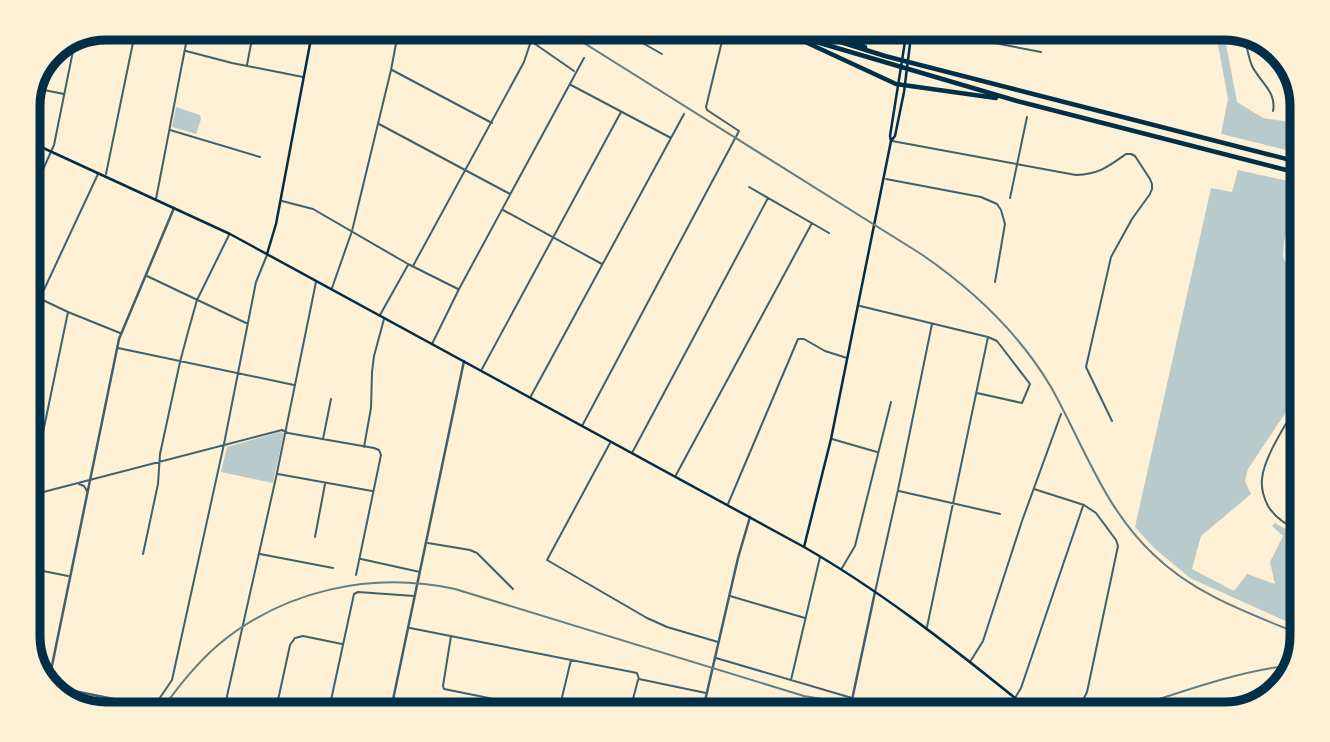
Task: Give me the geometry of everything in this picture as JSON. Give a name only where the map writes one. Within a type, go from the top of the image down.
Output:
[{"type":"highway","points":[[802,40],[902,84],[1017,101]]},
{"type":"highway","points":[[808,40],[1017,101],[1290,171]]},
{"type":"highway","points":[[834,40],[885,56],[1290,160]]},
{"type":"highway","points":[[851,40],[885,56]]},
{"type":"main road","points":[[267,254],[276,224],[311,40]]},
{"type":"main road","points":[[804,547],[831,439],[891,141],[895,136],[906,40]]},
{"type":"main road","points":[[902,84],[909,56],[907,40]]},
{"type":"main road","points":[[40,147],[230,234],[820,556],[875,592],[1024,702]]},
{"type":"main road","points":[[1015,698],[1017,702]]},
{"type":"street","points":[[106,176],[134,40]]},
{"type":"street","points":[[156,199],[186,40]]},
{"type":"street","points":[[246,66],[251,40]]},
{"type":"street","points":[[331,289],[352,232],[397,40]]},
{"type":"street","points":[[582,426],[739,131],[706,107],[722,40]]},
{"type":"street","points":[[978,40],[1041,52]]},
{"type":"street","points":[[413,266],[524,62],[531,41],[576,72]]},
{"type":"street","points":[[638,41],[662,54]]},
{"type":"street","points":[[1246,44],[1254,69],[1273,96],[1273,111]]},
{"type":"street","points":[[40,176],[54,145],[72,50]]},
{"type":"street","points":[[184,51],[303,77]]},
{"type":"street","points":[[432,344],[584,58]]},
{"type":"street","points":[[391,70],[492,123]]},
{"type":"street","points":[[570,84],[671,138]]},
{"type":"street","points":[[43,90],[64,94]]},
{"type":"street","points":[[481,370],[621,112]]},
{"type":"street","points":[[531,397],[684,114]]},
{"type":"street","points":[[1010,198],[1027,117]]},
{"type":"street","points":[[378,123],[510,194]]},
{"type":"street","points":[[169,129],[260,157]]},
{"type":"street","points":[[891,141],[1063,173],[1089,174],[1102,171],[1126,154],[1135,156],[1152,184],[1150,194],[1132,219],[1111,257],[1086,367],[1112,421]]},
{"type":"street","points":[[40,296],[98,173]]},
{"type":"street","points":[[884,178],[981,197],[997,204],[1005,224],[995,282]]},
{"type":"street","points":[[749,187],[830,233]]},
{"type":"street","points":[[632,453],[768,198]]},
{"type":"street","points":[[280,201],[313,209],[408,264],[459,289]]},
{"type":"street","points":[[51,672],[117,348],[174,208]]},
{"type":"street","points":[[502,209],[603,264]]},
{"type":"street","points":[[675,477],[812,223]]},
{"type":"street","points":[[143,554],[180,362],[197,300],[230,234]]},
{"type":"street","points":[[158,702],[173,680],[256,282],[267,254]]},
{"type":"street","points":[[380,315],[408,264]]},
{"type":"street","points":[[146,276],[248,323]]},
{"type":"street","points":[[226,702],[277,473],[316,281]]},
{"type":"street","points":[[40,298],[121,334]]},
{"type":"street","points":[[859,305],[983,335],[997,341],[1030,384],[1022,403],[976,393]]},
{"type":"street","points":[[40,444],[68,312]]},
{"type":"street","points":[[365,447],[372,408],[374,356],[385,318]]},
{"type":"street","points":[[851,702],[932,323]]},
{"type":"street","points":[[926,630],[988,337]]},
{"type":"street","points":[[727,505],[798,339],[848,358]]},
{"type":"street","points":[[117,348],[295,385]]},
{"type":"street","points":[[393,702],[464,361]]},
{"type":"street","points":[[323,439],[331,399]]},
{"type":"street","points":[[841,569],[855,546],[891,402]]},
{"type":"street","points":[[970,662],[983,640],[1061,414]]},
{"type":"street","points":[[1290,418],[1268,458],[1262,488],[1275,516],[1290,526]]},
{"type":"street","points":[[40,493],[282,430],[379,450],[381,452],[374,492],[356,575]]},
{"type":"street","points":[[831,439],[879,452]]},
{"type":"street","points":[[611,441],[547,560],[656,622],[719,642]]},
{"type":"street","points":[[277,473],[374,492]]},
{"type":"street","points":[[78,483],[88,492]]},
{"type":"street","points":[[314,537],[325,484]]},
{"type":"street","points":[[1034,489],[1084,505],[1096,513],[1118,545],[1087,692],[1082,702]]},
{"type":"street","points":[[898,490],[1000,514]]},
{"type":"street","points":[[1015,698],[1021,688],[1084,505]]},
{"type":"street","points":[[705,702],[750,517]]},
{"type":"street","points":[[426,543],[477,553],[513,589]]},
{"type":"street","points":[[259,553],[333,568]]},
{"type":"street","points":[[791,680],[820,556]]},
{"type":"street","points":[[360,559],[420,572]]},
{"type":"street","points":[[40,571],[70,577]]},
{"type":"street","points":[[331,702],[354,594],[358,592],[415,596]]},
{"type":"street","points":[[729,596],[805,618]]},
{"type":"street","points":[[408,628],[636,673],[639,679],[632,702]]},
{"type":"street","points":[[278,702],[290,645],[295,638],[303,636],[343,644]]},
{"type":"street","points":[[452,636],[444,689],[506,702]]},
{"type":"street","points":[[715,658],[852,698]]},
{"type":"street","points":[[561,702],[571,659]]},
{"type":"street","points":[[639,679],[707,693]]},
{"type":"street","points":[[69,690],[129,702]]},
{"type":"shaded area","points":[[1217,40],[1225,40],[1237,102],[1263,118],[1290,122],[1290,151],[1221,134],[1228,99]]},
{"type":"shaded area","points":[[176,107],[200,115],[196,134],[172,127]]},
{"type":"shaded area","points":[[1238,170],[1290,181],[1290,224],[1284,241],[1283,257],[1290,272],[1290,406],[1248,469],[1245,481],[1251,494],[1201,536],[1192,569],[1234,591],[1247,574],[1275,584],[1270,562],[1283,536],[1272,526],[1275,523],[1290,531],[1290,623],[1190,578],[1154,548],[1135,527],[1211,188],[1232,192]]},
{"type":"shaded area","points":[[284,433],[273,483],[221,472],[227,447]]},
{"type":"railway","points":[[579,40],[921,254],[958,282],[993,313],[1038,367],[1108,496],[1121,517],[1153,554],[1205,592],[1290,630]]},
{"type":"railway","points":[[167,702],[218,645],[271,611],[300,598],[330,590],[360,584],[392,582],[455,589],[804,696],[839,702]]},
{"type":"railway","points":[[1150,702],[1226,678],[1282,667]]}]
